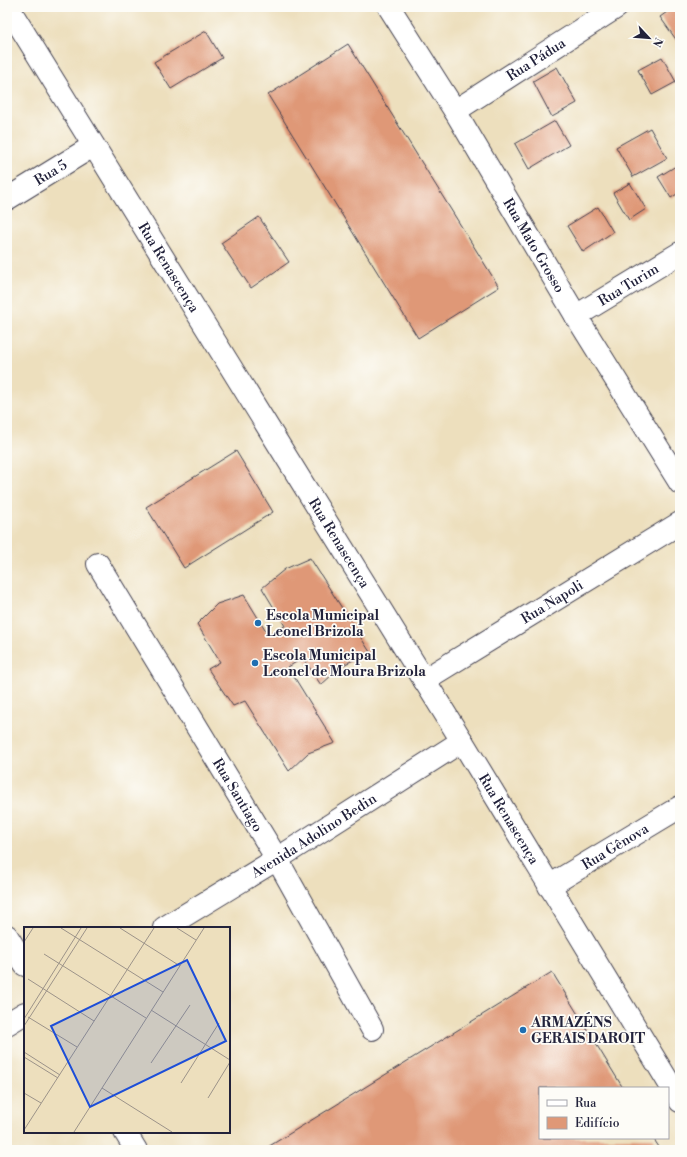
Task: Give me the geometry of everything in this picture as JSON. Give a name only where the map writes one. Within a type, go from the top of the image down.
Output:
[{"type":"street","name":"Rua Renascença","points":[[8,7],[678,1093]]},
{"type":"street","name":"Rua Mato Grosso","points":[[389,7],[455,111],[576,316],[680,483]]},
{"type":"street","name":"Rua Pádua","points":[[455,111],[617,7]]},
{"type":"street","name":"Rua 5","points":[[7,199],[93,146]]},
{"type":"street","name":"Rua Turim","points":[[576,316],[680,253]]},
{"type":"street","name":"Rua Napoli","points":[[424,680],[680,523]]},
{"type":"street","name":"Rua Santiago","points":[[98,564],[277,859],[372,1029]]},
{"type":"street","name":"Avenida Adolino Bedin","points":[[166,927],[277,859],[462,741]]},
{"type":"street","name":"Rua Gênova","points":[[549,886],[680,807]]},
{"type":"street","points":[[7,936],[24,963]]},
{"type":"street","points":[[7,1024],[24,1014]]},
{"type":"street","points":[[126,1133],[136,1150]]},
{"type":"building","points":[[674,7],[680,7],[680,45],[660,17]]},
{"type":"building","points":[[206,31],[222,58],[171,89],[154,62]]},
{"type":"building","points":[[348,44],[499,287],[418,338],[268,95]]},
{"type":"building","points":[[662,57],[676,82],[652,95],[638,70]]},
{"type":"building","points":[[557,67],[577,103],[552,117],[533,81]]},
{"type":"building","points":[[555,121],[569,145],[529,169],[515,144]]},
{"type":"building","points":[[650,128],[667,158],[633,177],[616,147]]},
{"type":"building","points":[[676,166],[680,172],[680,192],[671,198],[658,177]]},
{"type":"building","points":[[630,183],[646,209],[629,220],[613,193]]},
{"type":"building","points":[[598,207],[613,232],[583,252],[567,226]]},
{"type":"building","points":[[259,217],[289,262],[251,288],[221,243]]},
{"type":"building","points":[[236,451],[273,512],[184,568],[146,507]]},
{"type":"building","name":"Escola Municipal Leonel de Moura Brizola","points":[[310,558],[370,652],[343,665],[321,685],[303,658],[288,667],[335,743],[308,753],[289,771],[245,701],[233,706],[208,669],[220,662],[197,624],[217,604],[244,595],[268,634],[285,626],[262,588],[285,569]]},
{"type":"building","name":"ARMAZÉNS GERAIS DAROIT","points":[[552,972],[622,1087],[539,1087],[539,1139],[654,1139],[661,1150],[263,1150]]},
{"type":"place","name":"Escola Municipal Leonel Brizola","points":[[258,623]]},
{"type":"place","name":"Escola Municipal Leonel de Moura Brizola","points":[[255,663]]},
{"type":"place","name":"ARMAZÉNS GERAIS DAROIT","points":[[523,1030]]}]
